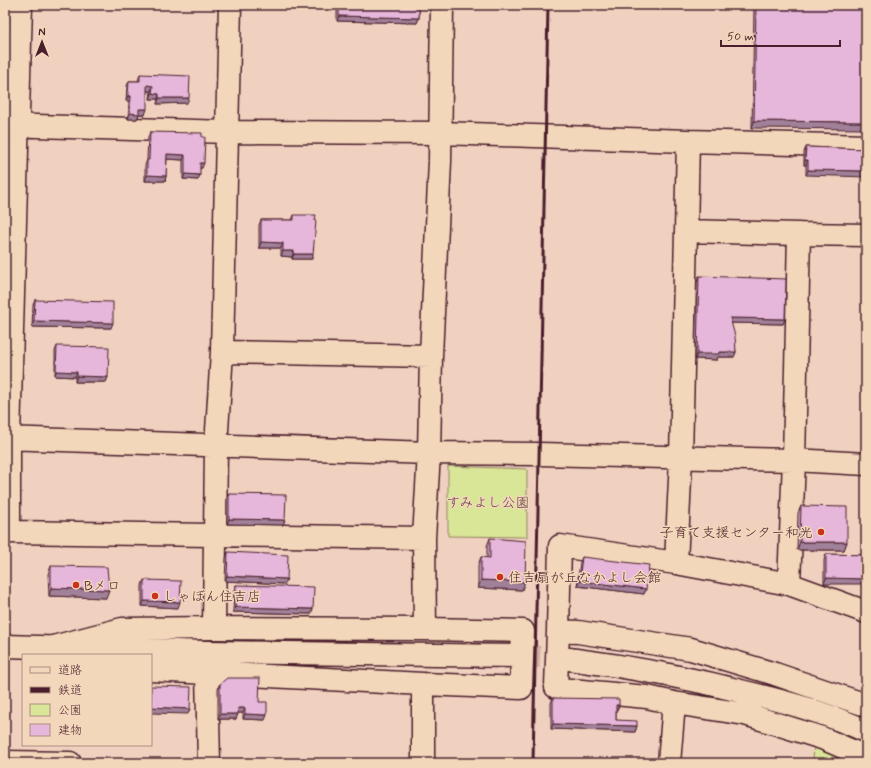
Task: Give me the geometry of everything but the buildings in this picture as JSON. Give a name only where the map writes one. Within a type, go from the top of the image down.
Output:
[{"type":"street","points":[[21,5],[11,125],[7,438],[9,532],[424,538]]},
{"type":"street","points":[[214,628],[216,446],[222,352],[230,5]]},
{"type":"street","points":[[425,629],[424,538],[429,453],[431,356],[440,161],[442,5]]},
{"type":"street","points":[[11,125],[227,132],[440,133],[866,146]]},
{"type":"street","points":[[676,563],[681,458],[688,141]]},
{"type":"street","points":[[686,231],[866,235]]},
{"type":"street","points":[[789,584],[794,460],[799,234]]},
{"type":"street","points":[[222,352],[431,356]]},
{"type":"street","points":[[7,438],[429,453],[794,460],[866,464]]},
{"type":"street","points":[[866,612],[789,584],[676,563],[560,546],[556,687],[560,689],[647,697],[674,703],[745,714],[822,738],[866,757]]},
{"type":"street","points":[[53,647],[122,629],[425,629],[523,631],[521,688],[152,670]]},
{"type":"street","points":[[558,631],[578,632],[691,649],[775,674],[866,705]]},
{"type":"street","points":[[5,646],[206,652],[518,656]]},
{"type":"street","points":[[53,647],[71,654]]},
{"type":"street","points":[[569,659],[627,667],[735,689],[785,702],[848,722],[866,731]]},
{"type":"street","points":[[207,672],[209,763]]},
{"type":"street","points":[[423,763],[424,684]]},
{"type":"street","points":[[669,763],[674,703]]},
{"type":"street","points":[[5,762],[70,763]]},
{"type":"green space","name":"すみよし公園","points":[[448,466],[527,469],[527,537],[448,536]]},
{"type":"green space","points":[[814,742],[865,763],[813,763]]},
{"type":"tunnel","points":[[518,656],[569,659]]},
{"type":"railway","points":[[533,763],[548,5]]},
{"type":"place","name":"子育て支援センター和光","points":[[821,532]]},
{"type":"place","name":"住吉扇が丘なかよし会館","points":[[500,577]]},
{"type":"place","name":"Bメロ","points":[[76,585]]},
{"type":"place","name":"しゃぼん住吉店","points":[[155,596]]}]
